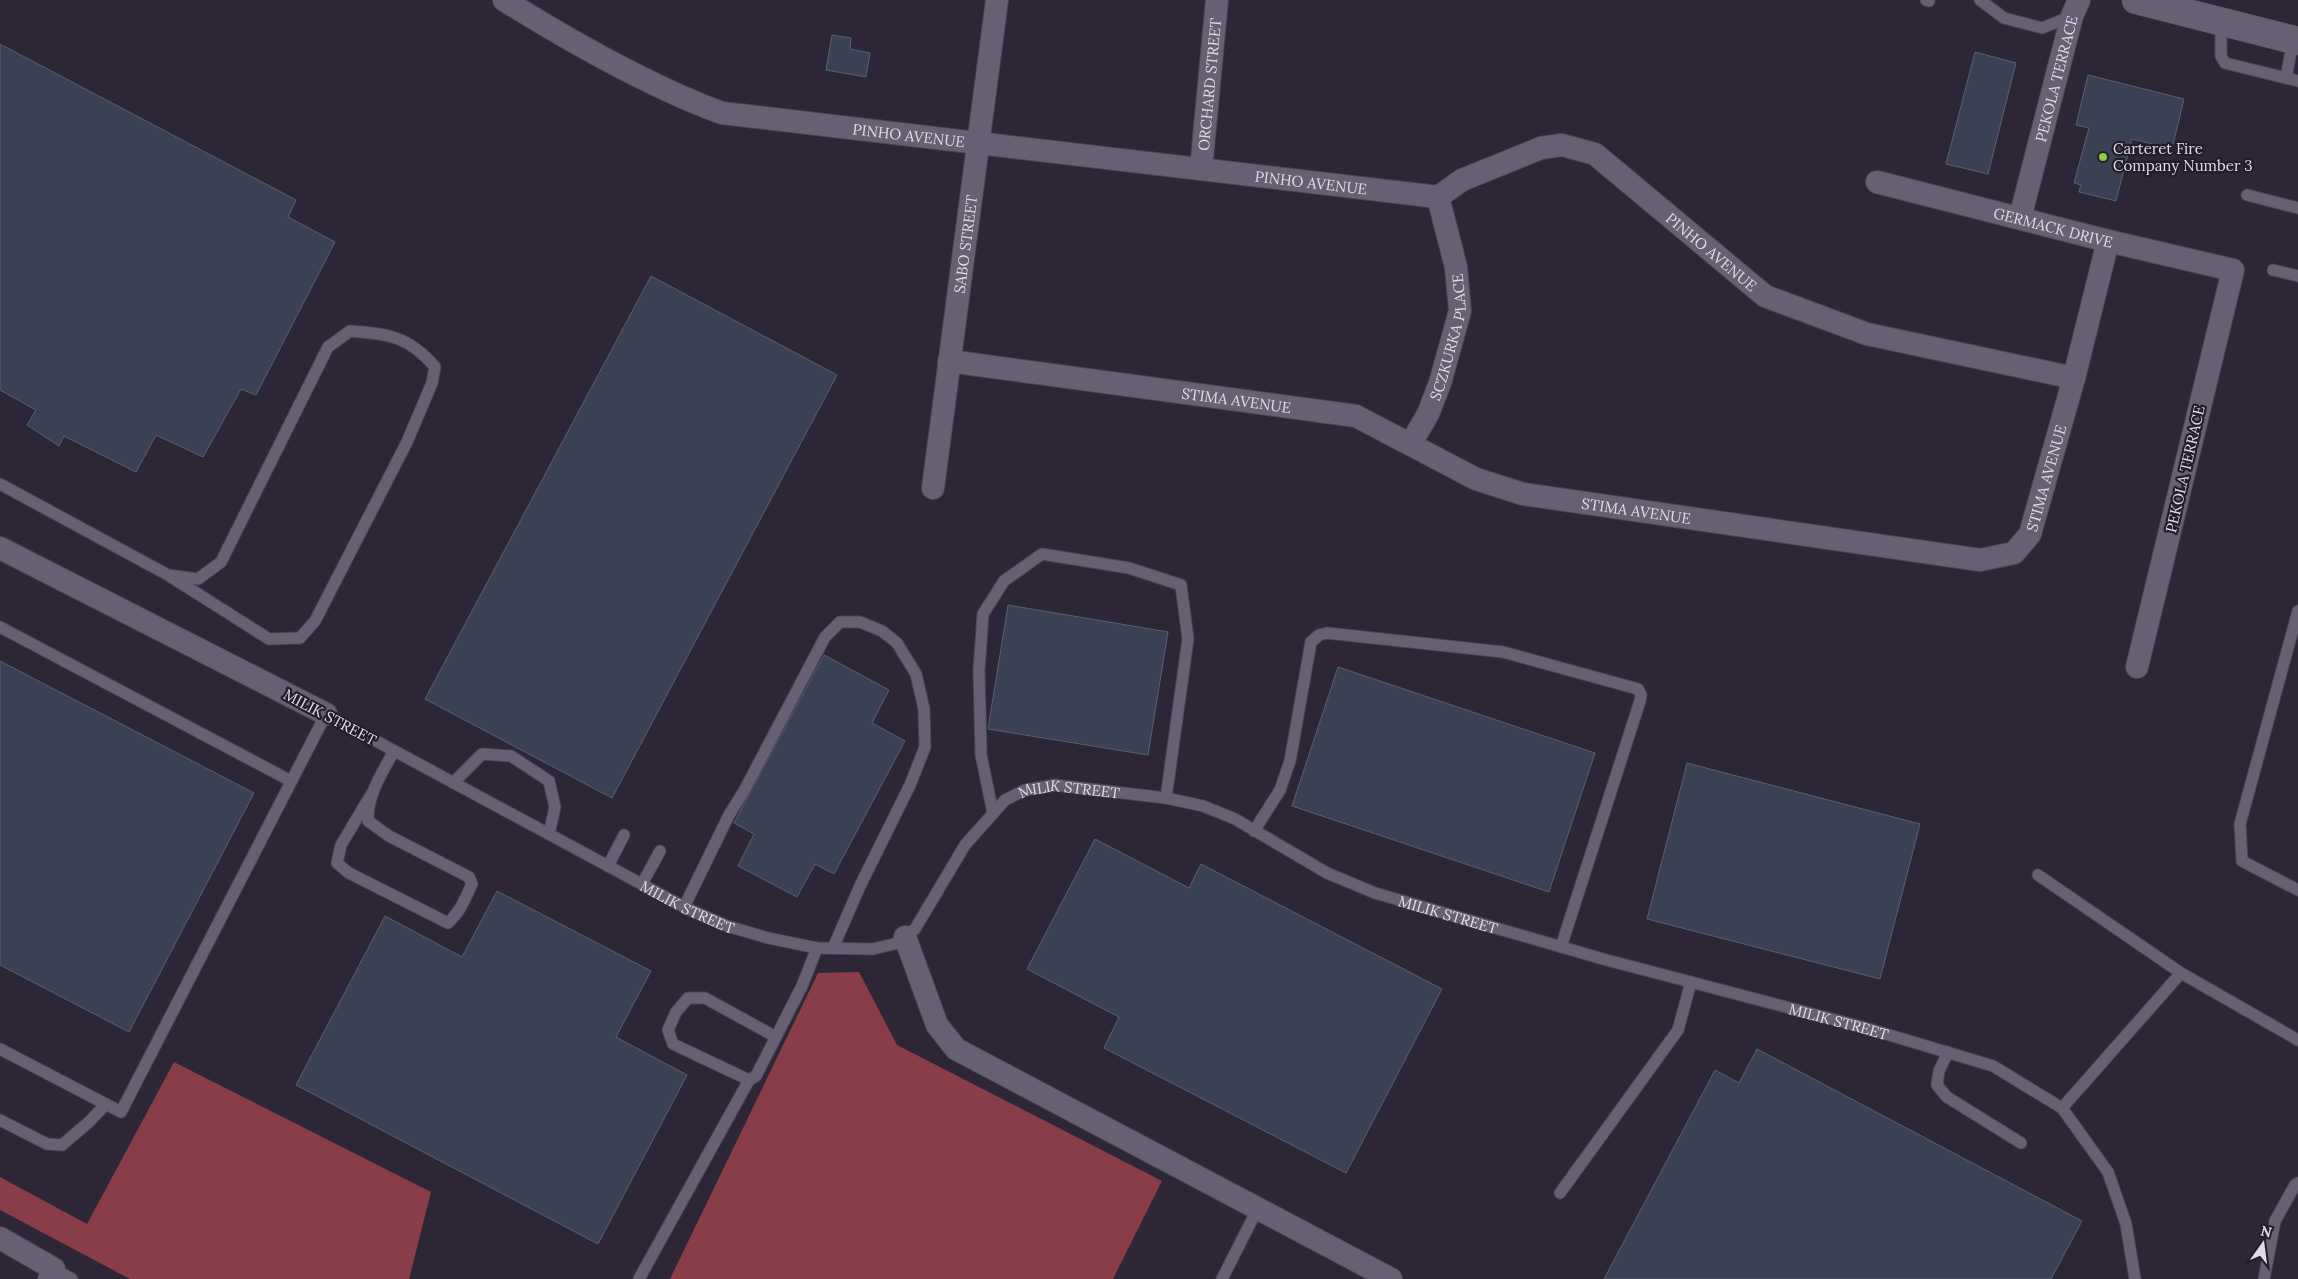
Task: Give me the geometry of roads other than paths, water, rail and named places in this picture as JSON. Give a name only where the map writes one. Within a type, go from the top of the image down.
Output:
[{"type":"main road","points":[[2136,0],[2296,41]]},
{"type":"street","name":"PINHO AVENUE","points":[[504,0],[546,26],[683,99],[722,113],[1438,197],[1462,180],[1541,148],[1562,145],[1595,154],[1765,296],[1867,334],[2074,378]]},
{"type":"street","name":"SABO STREET","points":[[933,488],[997,0]]},
{"type":"street","name":"ORCHARD STREET","points":[[1200,169],[1218,0]]},
{"type":"street","name":"PEKOLA TERRACE","points":[[2020,218],[2076,8]]},
{"type":"street","name":"GERMACK DRIVE","points":[[1876,182],[2108,241],[2232,270]]},
{"type":"street","name":"SCZKURKA PLACE","points":[[1411,443],[1428,414],[1440,383],[1460,311],[1456,267],[1438,197]]},
{"type":"street","name":"STIMA AVENUE","points":[[949,361],[1356,416],[1411,443],[1476,479],[1523,494],[1980,560],[2014,553],[2030,534],[2074,378],[2108,241]]},
{"type":"street","name":"PEKOLA TERRACE","points":[[2137,667],[2232,270]]},
{"type":"street","name":"MILIK STREET","points":[[0,548],[326,714]]},
{"type":"street","points":[[906,936],[937,1025],[956,1049],[1391,1279]]},
{"type":"street","points":[[0,1238],[58,1276]]},
{"type":"lane","points":[[1980,0],[2004,18],[2042,28],[2076,8]]},
{"type":"lane","points":[[2221,21],[2221,56],[2225,63],[2298,81]]},
{"type":"lane","points":[[2286,78],[2296,41]]},
{"type":"lane","points":[[2247,195],[2298,208]]},
{"type":"lane","points":[[2273,270],[2298,276]]},
{"type":"lane","points":[[0,484],[168,575],[269,639],[300,638],[315,621],[408,442],[432,384],[435,367],[421,350],[388,334],[350,331],[328,347],[221,562],[198,579],[168,575]]},
{"type":"lane","points":[[993,812],[981,755],[979,670],[983,614],[1004,581],[1042,554],[1129,568],[1181,585],[1188,639],[1166,798]]},
{"type":"lane","points":[[2298,611],[2240,824],[2242,861],[2298,890]]},
{"type":"lane","points":[[684,907],[729,815],[744,791],[825,637],[840,622],[860,622],[882,631],[897,643],[916,674],[924,709],[925,747],[910,785],[860,886],[833,948]]},
{"type":"lane","points":[[0,627],[292,781]]},
{"type":"lane","points":[[1254,831],[1280,790],[1290,761],[1311,642],[1319,635],[1327,633],[1503,652],[1638,689],[1641,695],[1640,701],[1561,947]]},
{"type":"lane","points":[[0,1049],[121,1112],[326,714]]},
{"type":"lane","name":"MILIK STREET","points":[[326,714],[684,907],[727,926],[768,938],[817,948],[873,949],[898,943],[915,929],[965,845],[1005,800],[1025,790],[1055,785],[1166,798],[1203,806],[1235,819],[1327,873],[1375,893],[1561,947],[1948,1052],[1993,1066],[2062,1108],[2108,1172],[2126,1224],[2135,1279]]},
{"type":"lane","points":[[372,793],[368,809],[368,821],[389,836],[469,877],[472,884],[464,902],[457,915],[448,923],[349,873],[337,863],[342,845],[394,751]]},
{"type":"lane","points":[[454,783],[482,754],[511,756],[550,781],[555,807],[548,834]]},
{"type":"lane","points":[[608,866],[624,835]]},
{"type":"lane","points":[[642,884],[660,851]]},
{"type":"lane","points":[[2038,875],[2181,973],[2298,1040]]},
{"type":"lane","points":[[639,1279],[749,1080],[756,1076],[802,986],[817,948]]},
{"type":"lane","points":[[2062,1108],[2181,973]]},
{"type":"lane","points":[[1560,1194],[1678,1030],[1691,982]]},
{"type":"lane","points":[[749,1080],[673,1044],[668,1030],[676,1012],[688,998],[705,998],[776,1037]]},
{"type":"lane","points":[[1948,1052],[1939,1071],[1937,1085],[1947,1097],[2021,1143]]},
{"type":"lane","points":[[0,1120],[46,1144],[62,1145],[90,1122],[106,1104]]},
{"type":"lane","points":[[2264,1279],[2275,1221],[2295,1184],[2298,1183]]},
{"type":"lane","points":[[1222,1279],[1258,1208]]},
{"type":"place","name":"Carteret Fire Company Number 3","points":[[2103,157]]}]
